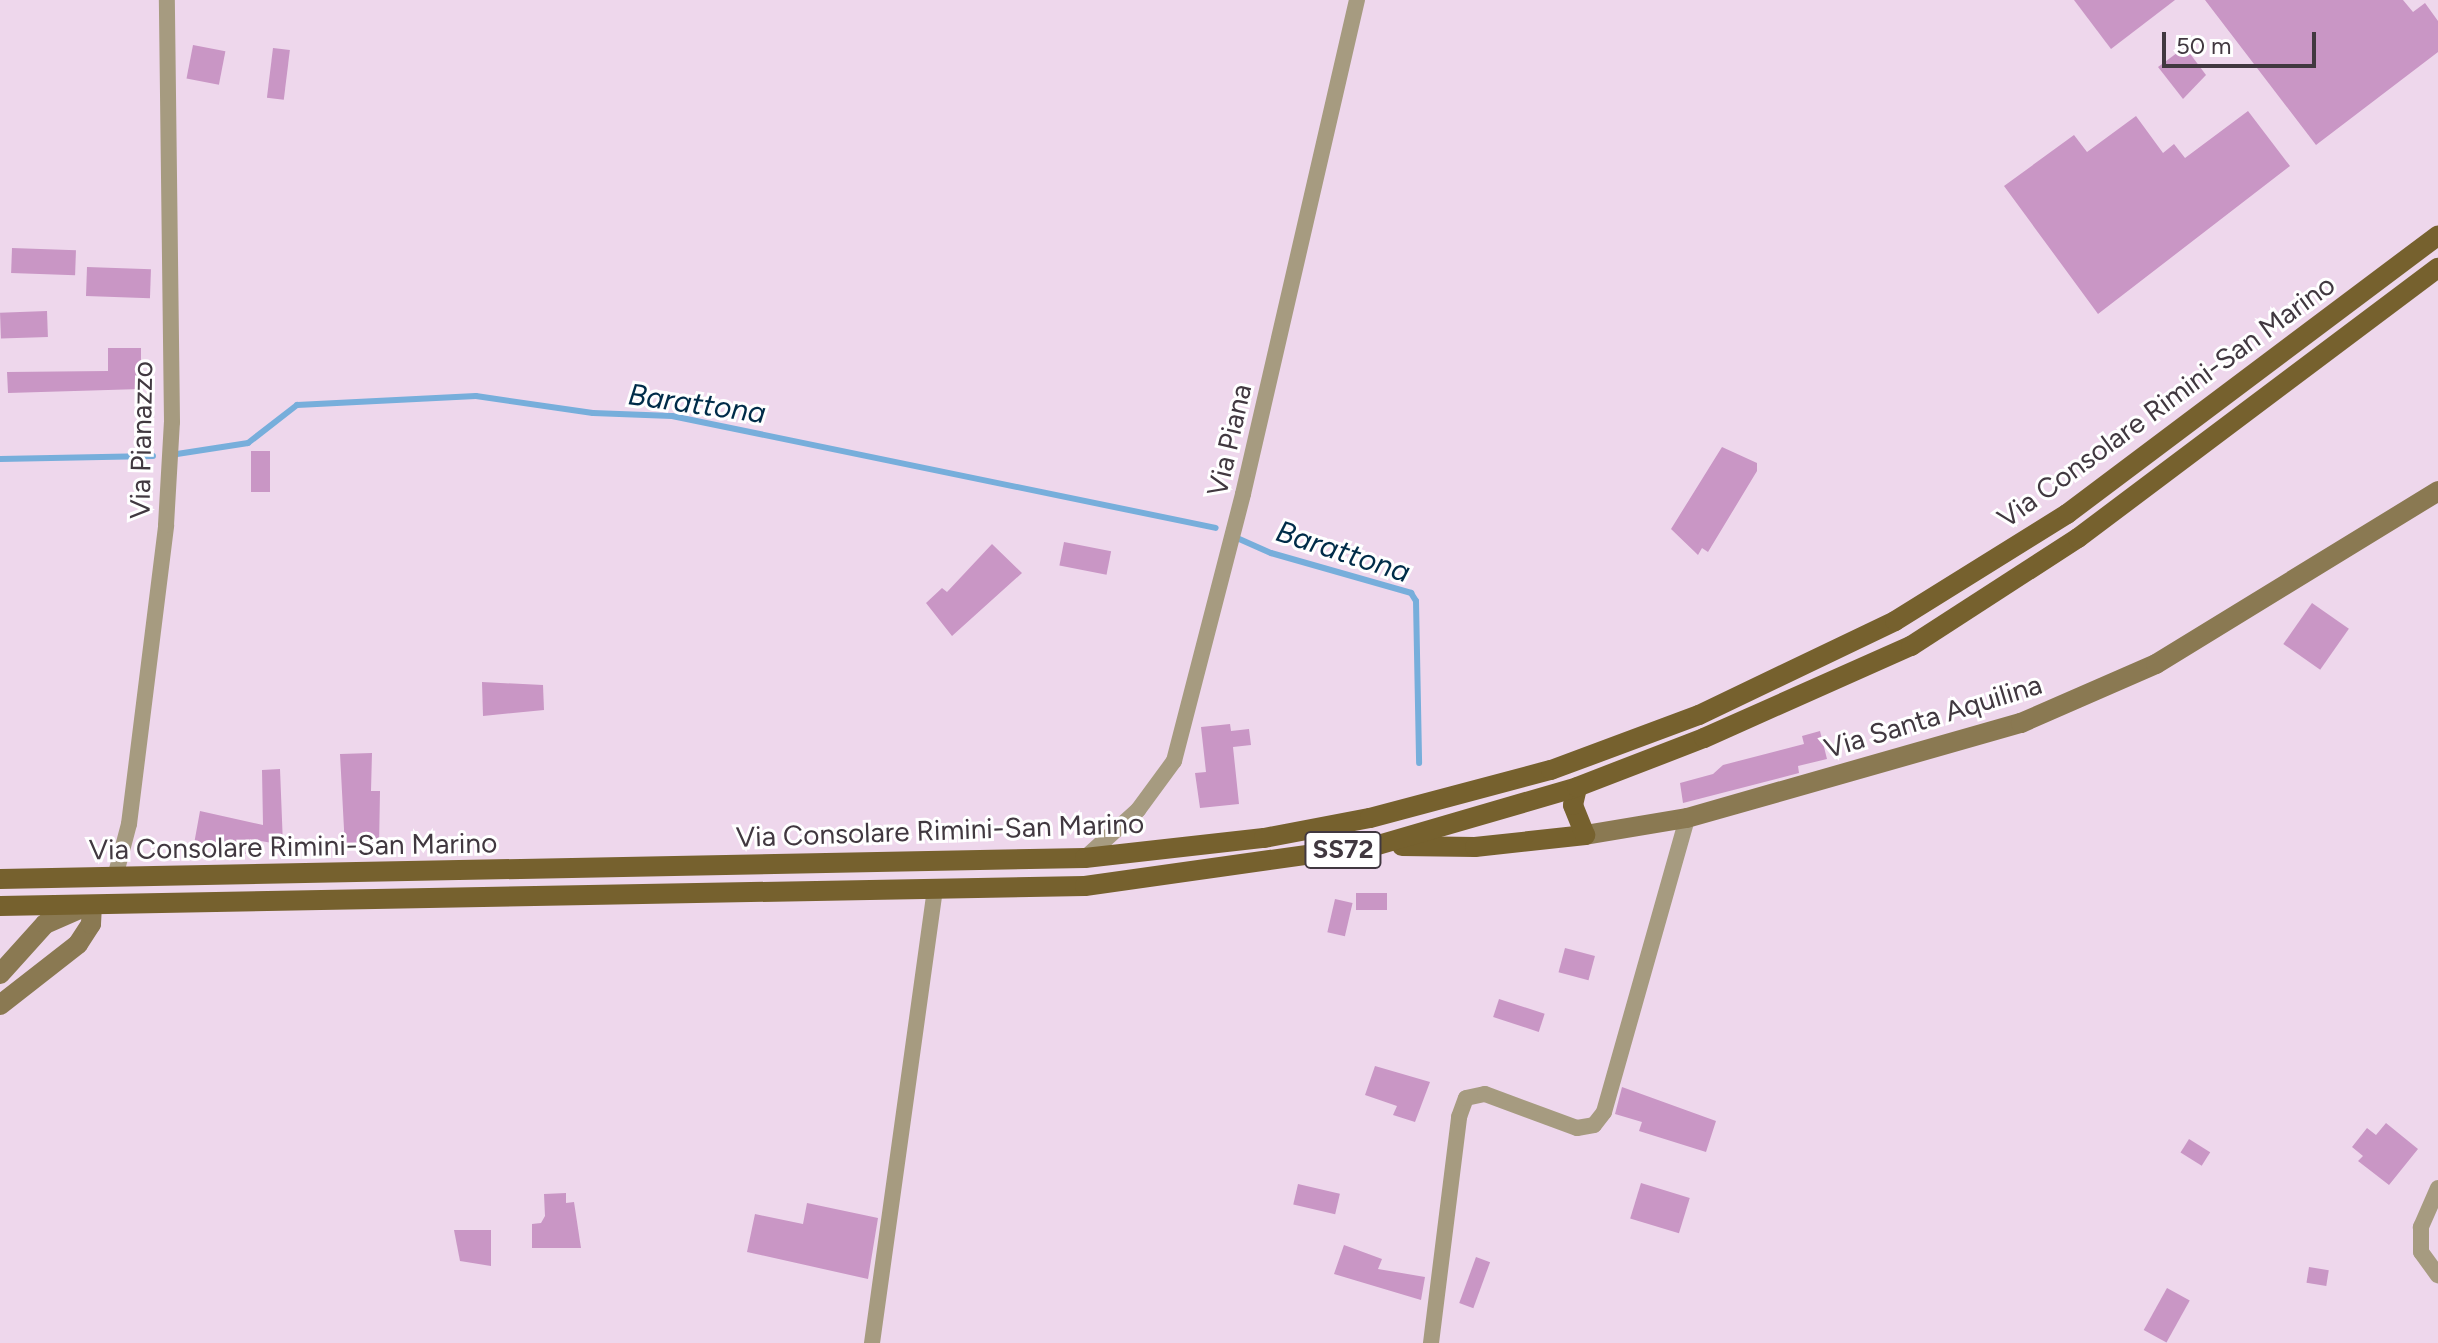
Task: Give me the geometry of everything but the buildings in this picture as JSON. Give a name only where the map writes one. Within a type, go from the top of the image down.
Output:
[{"type":"main road","name":"Via Consolare Rimini-San Marino","points":[[0,879],[1085,858],[1264,838],[1370,818],[1551,770],[1699,715],[1895,621],[2067,514],[2438,235]]},
{"type":"main road","name":"Via Consolare Rimini-San Marino","points":[[0,906],[1085,886],[1378,845],[1577,787],[1911,646],[2078,538],[2438,268]]},
{"type":"main road","points":[[1378,845],[1475,847],[1585,835],[1575,814],[1577,787]]},
{"type":"street","name":"Via Pianazzo","points":[[115,877],[129,824],[166,525],[172,422],[167,0]]},
{"type":"street","name":"Via Piana","points":[[1085,858],[1138,810],[1174,761],[1243,494],[1357,0]]},
{"type":"street","name":"Via Santa Aquilina","points":[[1585,835],[1687,818],[2021,723],[2143,670],[2438,491]]},
{"type":"street","points":[[1431,1343],[1462,1106],[1474,1093],[1485,1094],[1577,1128],[1594,1125],[1604,1112],[1687,818]]},
{"type":"street","points":[[0,974],[45,924],[92,905],[115,877]]},
{"type":"street","points":[[872,1343],[935,891]]},
{"type":"street","points":[[0,1005],[78,944],[91,924],[92,905]]},
{"type":"street","points":[[2438,1188],[2421,1227],[2421,1252],[2438,1275]]},
{"type":"waterway","name":"Barattona","points":[[177,454],[248,443],[297,405],[476,396],[593,413],[672,416],[1216,528]]},
{"type":"waterway","name":"Barattona","points":[[0,459],[153,456]]},
{"type":"waterway","name":"Barattona","points":[[1237,538],[1271,553],[1411,593],[1416,601],[1419,763]]}]
